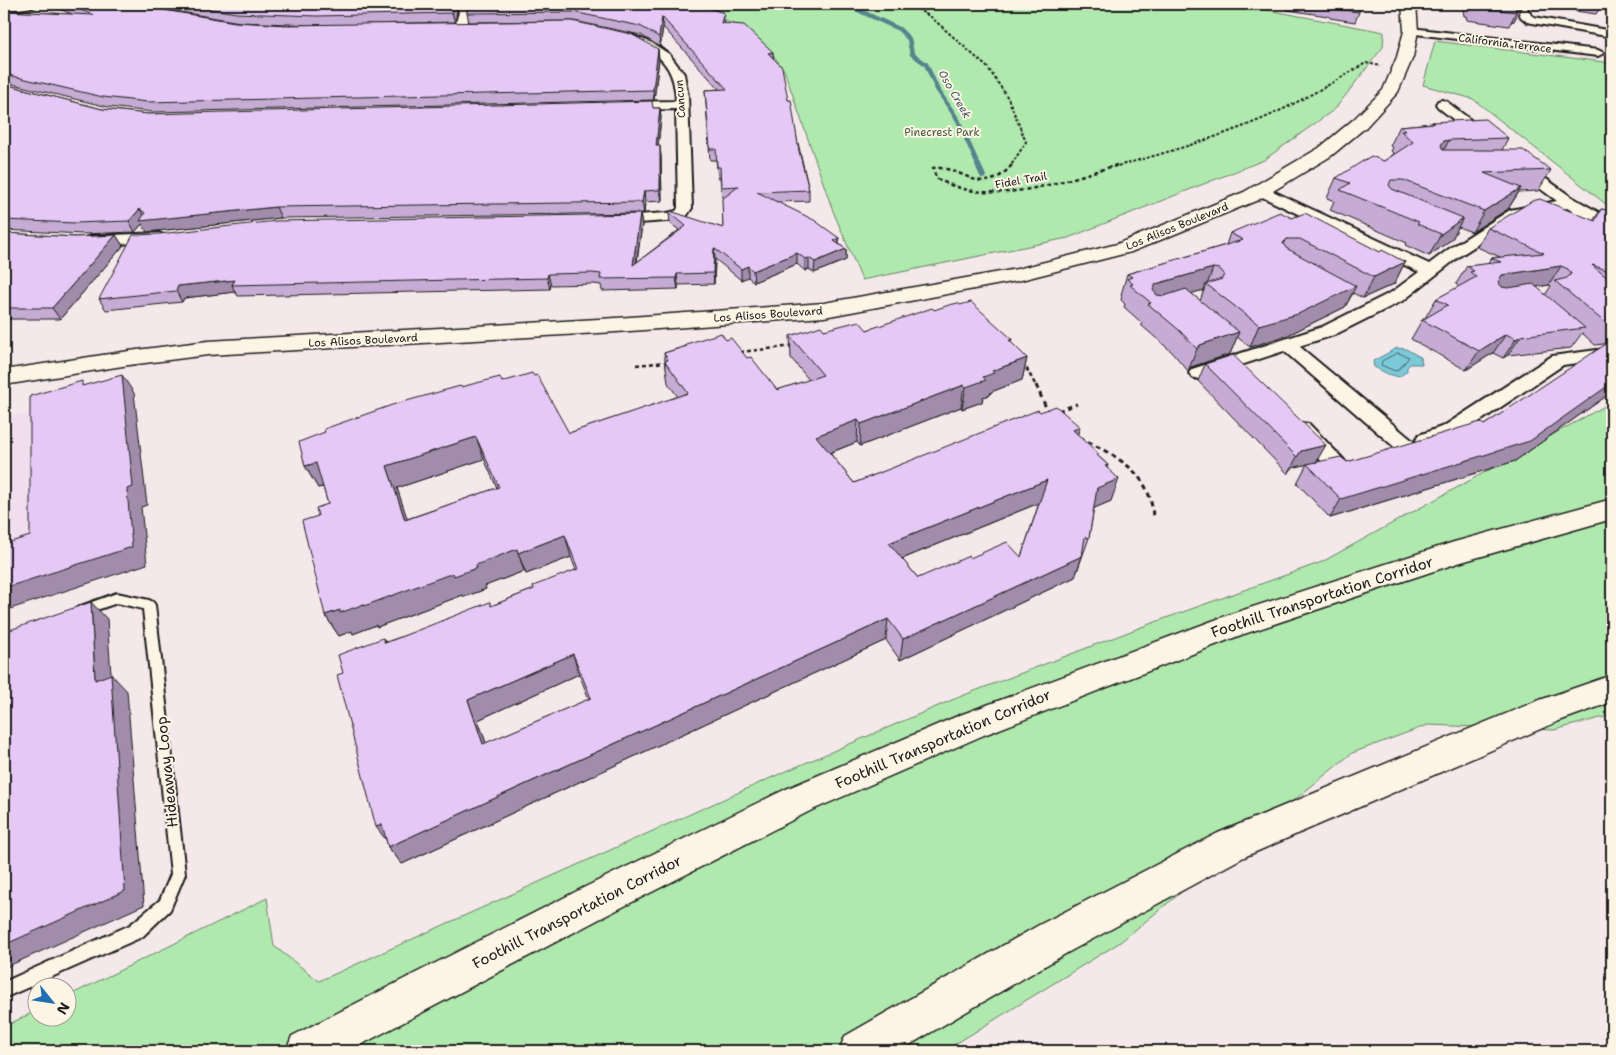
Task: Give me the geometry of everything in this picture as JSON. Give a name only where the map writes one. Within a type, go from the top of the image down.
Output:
[{"type":"main road","name":"Los Alisos Boulevard","points":[[4,378],[128,358],[208,348],[606,326],[824,310],[1017,275],[1124,248],[1254,194],[1325,152],[1360,123],[1390,92],[1410,44],[1409,4]]},
{"type":"main road","name":"Foothill Transportation Corridor","points":[[307,1051],[594,902],[798,800],[972,725],[1231,626],[1454,553],[1612,509]]},
{"type":"main road","points":[[860,1051],[1053,940],[1231,845],[1548,711],[1612,688]]},
{"type":"street","points":[[4,8],[33,4]]},
{"type":"street","points":[[461,27],[464,12],[462,4]]},
{"type":"street","points":[[1520,4],[1526,17],[1531,20],[1594,44],[1612,34]]},
{"type":"street","name":"California Terrace","points":[[1411,28],[1594,44],[1612,50]]},
{"type":"street","name":"Cancun","points":[[594,220],[667,218],[681,214],[685,208],[678,74],[672,64],[648,45],[621,35]]},
{"type":"street","points":[[1442,104],[1494,146]]},
{"type":"street","points":[[608,107],[681,105]]},
{"type":"street","points":[[1511,162],[1586,214],[1612,226]]},
{"type":"street","points":[[1254,194],[1431,271]]},
{"type":"street","points":[[1254,194],[1418,282]]},
{"type":"street","points":[[1198,373],[1328,330],[1398,296],[1472,240],[1515,213],[1570,203]]},
{"type":"street","points":[[1455,233],[1472,240]]},
{"type":"street","points":[[72,241],[172,237]]},
{"type":"street","points":[[1352,302],[1369,311]]},
{"type":"street","points":[[1286,344],[1397,448],[1451,431],[1558,360],[1586,349],[1612,353]]},
{"type":"street","points":[[1290,416],[1346,462],[1318,470]]},
{"type":"lane","name":"Hideaway Loop","points":[[4,990],[136,931],[165,904],[178,874],[149,605],[118,598],[74,613]]},
{"type":"path","name":"Fidel Trail","points":[[908,4],[921,9],[980,59],[997,79],[1017,116],[1026,142],[1020,156],[1008,170],[994,178],[977,181],[940,166],[934,168],[936,178],[951,187],[965,190],[996,193],[1046,184],[1127,164],[1220,134],[1262,118],[1314,94],[1366,63],[1399,70]]},
{"type":"path","points":[[736,353],[802,345]]},
{"type":"path","points":[[636,365],[674,361]]},
{"type":"path","points":[[1021,361],[1028,367],[1034,386],[1049,414],[1076,404]]},
{"type":"path","points":[[1080,437],[1120,462],[1143,480],[1153,504],[1153,519]]},
{"type":"shaded area","points":[[38,413],[38,540],[4,551],[4,416]]},
{"type":"green space","name":"Pinecrest Park","points":[[684,4],[1161,4],[1190,7],[1198,4],[1236,4],[1384,32],[1383,47],[1335,109],[1264,160],[1068,238],[862,280],[833,211],[784,70],[768,48],[743,28]]},
{"type":"green space","points":[[1435,41],[1612,63],[1612,209],[1473,99],[1423,85]]},
{"type":"green space","points":[[1612,402],[1612,715],[1554,730],[1428,725],[1352,753],[1119,943],[944,1051],[4,1051],[4,1027],[28,1015],[28,1028],[78,1028],[78,991],[267,898],[274,946],[319,981],[775,776],[959,697],[1144,626],[1322,562]]},
{"type":"water","points":[[1397,348],[1406,349],[1420,357],[1422,364],[1410,364],[1407,367],[1407,371],[1399,377],[1374,367],[1373,361]]},
{"type":"building","points":[[65,4],[128,4],[235,22],[287,25],[572,21],[631,34],[658,49],[653,90],[148,102],[103,97],[4,74],[4,11],[94,15]]},
{"type":"building","points":[[183,4],[454,4],[452,13],[317,16],[236,13]]},
{"type":"building","points":[[468,4],[697,4],[724,13],[721,23],[744,25],[773,52],[768,53],[782,67],[788,100],[791,100],[799,151],[809,190],[757,192],[814,220],[839,238],[834,241],[846,249],[815,262],[809,258],[805,259],[797,253],[753,271],[748,266],[741,269],[714,248],[713,273],[677,274],[676,278],[600,279],[601,274],[592,273],[548,274],[547,278],[232,285],[235,280],[178,286],[176,291],[99,299],[133,235],[159,234],[276,221],[640,214],[633,265],[686,226],[670,211],[723,228],[722,199],[739,186],[721,187],[720,167],[717,167],[716,149],[710,149],[705,90],[727,89],[662,17],[659,37],[640,26],[573,12],[467,13]]},
{"type":"building","points":[[1312,4],[1359,4],[1359,12],[1334,9],[1332,7]]},
{"type":"building","points":[[1472,4],[1520,4],[1521,8],[1515,9],[1516,12],[1473,7]]},
{"type":"building","points":[[4,84],[102,109],[148,114],[652,101],[653,108],[660,108],[656,146],[660,146],[660,190],[644,191],[642,202],[276,207],[140,221],[145,213],[140,209],[129,221],[75,223],[4,220]]},
{"type":"building","points":[[1485,119],[1508,138],[1449,140],[1444,141],[1441,145],[1443,150],[1523,150],[1551,170],[1484,173],[1521,188],[1484,211],[1403,180],[1391,180],[1389,185],[1392,189],[1463,218],[1441,234],[1417,224],[1419,222],[1340,190],[1350,183],[1336,178],[1371,156],[1384,161],[1413,142],[1401,131],[1405,131],[1400,126]]},
{"type":"building","points":[[1540,199],[1595,221],[1601,209],[1612,211],[1612,272],[1592,265],[1612,282],[1612,325],[1609,326],[1555,281],[1567,278],[1571,274],[1568,269],[1561,266],[1502,275],[1498,282],[1502,287],[1508,288],[1533,284],[1585,328],[1521,336],[1516,339],[1506,334],[1479,351],[1422,320],[1448,305],[1436,299],[1476,277],[1470,272],[1474,271],[1467,266],[1501,262],[1491,258],[1544,253],[1488,228],[1532,201]]},
{"type":"building","points":[[1280,212],[1292,218],[1305,213],[1380,252],[1382,250],[1405,262],[1374,277],[1300,239],[1287,239],[1283,243],[1286,248],[1356,286],[1298,314],[1259,325],[1206,284],[1222,279],[1224,274],[1220,269],[1213,268],[1156,284],[1153,290],[1157,295],[1164,296],[1186,289],[1239,332],[1200,345],[1197,349],[1179,330],[1148,304],[1151,303],[1130,285],[1133,284],[1127,279],[1132,277],[1127,274],[1243,240],[1230,233]]},
{"type":"building","points":[[4,233],[75,237],[116,235],[52,308],[4,308]]},
{"type":"building","points":[[971,302],[1012,339],[1009,340],[1027,358],[992,371],[994,373],[983,377],[986,380],[966,387],[964,385],[861,424],[858,420],[816,436],[854,483],[1038,410],[1040,412],[1056,406],[1080,427],[1073,430],[1099,454],[1097,455],[1108,465],[1105,466],[1119,479],[1097,488],[1089,538],[1085,537],[1082,556],[903,639],[888,619],[388,847],[382,824],[376,827],[337,675],[343,673],[338,655],[383,638],[385,643],[490,602],[491,606],[534,589],[533,586],[578,569],[565,535],[518,553],[517,549],[476,565],[477,568],[454,576],[453,573],[364,606],[364,604],[340,613],[340,610],[325,615],[302,521],[318,516],[316,508],[328,504],[316,463],[305,466],[299,442],[325,432],[324,429],[392,405],[460,386],[500,377],[502,382],[532,373],[534,376],[537,375],[569,433],[688,393],[665,361],[668,360],[664,353],[721,333],[726,340],[731,338],[747,358],[751,357],[777,390],[823,375],[790,336],[821,326],[824,330],[859,321],[867,330],[932,308],[934,310],[958,303],[960,305]],"holes":[[[476,437],[499,487],[405,520],[387,466]],[[1047,480],[1021,557],[1007,542],[918,578],[889,543]],[[573,654],[591,698],[483,744],[468,700]]]},
{"type":"building","points":[[1612,343],[1612,383],[1530,441],[1341,499],[1307,464],[1341,457],[1347,462],[1480,422],[1484,425],[1606,344]]},
{"type":"building","points":[[1233,355],[1326,445],[1301,451],[1297,457],[1205,364]]},
{"type":"building","points":[[122,375],[133,487],[127,489],[132,547],[4,588],[4,544],[30,536],[30,396],[82,381],[82,386]]},
{"type":"building","points":[[91,602],[95,680],[111,674],[125,891],[4,945],[4,632]]},
{"type":"waterway","name":"Oso Creek","points":[[845,4],[899,29],[909,39],[912,54],[926,64],[937,89],[958,120],[979,167]]},
{"type":"waterway","name":"Oso Creek","points":[[978,165],[983,176]]}]
